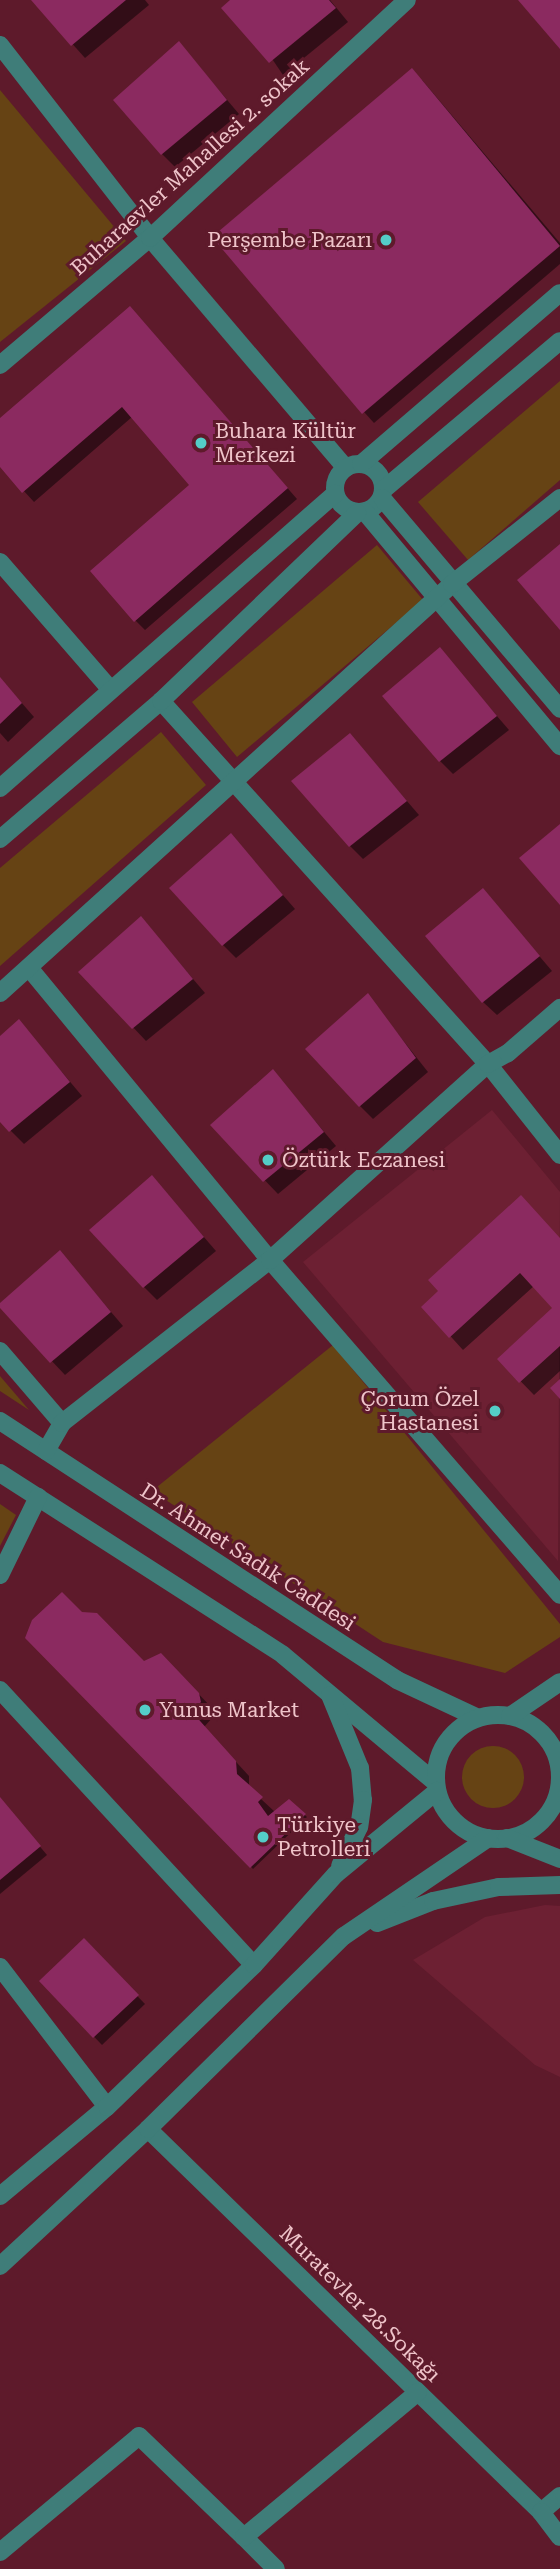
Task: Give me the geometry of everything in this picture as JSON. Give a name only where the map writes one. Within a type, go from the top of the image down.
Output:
[{"type":"street","name":"Buharaevler Mahallesi 2. sokak","points":[[0,365],[150,238],[403,1]]},
{"type":"street","points":[[0,45],[150,238],[353,466],[375,470],[383,494],[452,584],[560,709]]},
{"type":"street","points":[[560,293],[336,479],[335,494],[343,507],[361,513],[438,599],[560,746]]},
{"type":"street","points":[[0,839],[161,701],[361,513],[560,341]]},
{"type":"street","points":[[0,788],[109,688],[335,494]]},
{"type":"street","points":[[0,993],[30,969],[452,584],[560,498]]},
{"type":"street","points":[[0,562],[109,688]]},
{"type":"street","points":[[161,701],[488,1064],[560,1155]]},
{"type":"street","points":[[30,969],[270,1260],[560,1595]]},
{"type":"street","points":[[46,1451],[62,1423],[270,1260],[488,1064],[508,1053],[560,1007]]},
{"type":"street","points":[[0,1351],[62,1423]]},
{"type":"street","name":"Dr. Ahmet Sadık Caddesi","points":[[0,1421],[397,1681],[478,1718]]},
{"type":"street","points":[[0,1473],[283,1655],[327,1689],[436,1787],[456,1822],[488,1838],[507,1838],[560,1860]]},
{"type":"street","points":[[0,1574],[38,1497]]},
{"type":"street","points":[[436,1787],[436,1766],[446,1743],[463,1725],[478,1718],[510,1716],[560,1682]]},
{"type":"street","points":[[327,1689],[360,1768],[363,1800],[359,1827],[336,1874]]},
{"type":"street","points":[[0,1690],[254,1965]]},
{"type":"street","points":[[507,1838],[537,1825],[548,1813],[556,1799],[560,1767],[543,1734],[510,1716]]},
{"type":"street","points":[[0,2196],[107,2107],[254,1965],[336,1874],[436,1787]]},
{"type":"street","points":[[0,2266],[148,2129],[344,1936],[488,1838]]},
{"type":"street","points":[[344,1936],[433,1901],[499,1887],[560,1885]]},
{"type":"street","points":[[0,1967],[107,2107]]},
{"type":"street","name":"Muratevler 28.Sokağı","points":[[148,2129],[541,2512],[560,2537]]},
{"type":"street","points":[[244,2538],[418,2392]]},
{"type":"street","points":[[0,2552],[139,2436],[276,2569]]},
{"type":"street","points":[[541,2512],[560,2496]]},
{"type":"shaded area","points":[[0,90],[126,241],[0,342]]},
{"type":"shaded area","points":[[560,381],[560,480],[468,560],[418,502]]},
{"type":"shaded area","points":[[377,545],[423,600],[237,757],[192,702]]},
{"type":"shaded area","points":[[161,732],[206,785],[0,966],[0,868]]},
{"type":"shaded area","name":"Çorum Özel Hastanesi","points":[[492,1110],[560,1192],[558,1561],[303,1262]]},
{"type":"shaded area","points":[[333,1345],[560,1624],[560,1637],[505,1673],[383,1642],[152,1491]]},
{"type":"shaded area","points":[[0,1376],[29,1410],[0,1391]]},
{"type":"shaded area","points":[[0,1504],[16,1515],[0,1546]]},
{"type":"shaded area","points":[[487,1746],[499,1746],[515,1755],[522,1765],[522,1789],[515,1799],[499,1808],[487,1808],[476,1803],[467,1794],[462,1783],[462,1771],[467,1760],[476,1751]]},
{"type":"shaded area","points":[[545,1905],[560,1906],[560,2077],[535,2065],[413,1960],[485,1917]]},
{"type":"building","points":[[31,0],[126,0],[71,46]]},
{"type":"building","points":[[230,0],[329,0],[336,8],[269,63],[221,8]]},
{"type":"building","points":[[518,0],[560,0],[560,49]]},
{"type":"building","points":[[179,41],[227,100],[161,155],[113,100]]},
{"type":"building","name":"Perşembe Pazarı","points":[[412,68],[560,246],[362,414],[212,237]]},
{"type":"building","name":"Buhara Kültür Merkezi","points":[[130,306],[288,488],[134,622],[90,571],[189,485],[122,407],[22,493],[0,467],[0,418]]},
{"type":"building","points":[[560,544],[560,630],[517,580]]},
{"type":"building","points":[[440,647],[497,716],[439,762],[382,696]]},
{"type":"building","points":[[0,677],[22,703],[0,724]]},
{"type":"building","points":[[350,733],[407,801],[349,847],[291,781]]},
{"type":"building","points":[[560,824],[560,905],[519,858]]},
{"type":"building","points":[[231,833],[283,895],[222,946],[169,888]]},
{"type":"building","points":[[483,888],[540,956],[482,1003],[425,936]]},
{"type":"building","points":[[141,916],[193,979],[132,1029],[78,972]]},
{"type":"building","points":[[368,993],[416,1058],[359,1107],[305,1049]]},
{"type":"building","points":[[19,1019],[70,1082],[9,1132],[0,1122],[0,1036]]},
{"type":"building","points":[[273,1069],[324,1132],[263,1182],[210,1125]]},
{"type":"building","points":[[152,1175],[204,1237],[143,1288],[89,1230]]},
{"type":"building","points":[[521,1195],[560,1238],[560,1346],[519,1383],[497,1359],[552,1308],[520,1273],[449,1338],[421,1307],[438,1291],[428,1280]]},
{"type":"building","points":[[60,1250],[111,1312],[50,1363],[0,1308],[0,1303]]},
{"type":"building","points":[[560,1379],[560,1399],[550,1388]]},
{"type":"building","points":[[62,1592],[82,1612],[97,1613],[144,1661],[161,1653],[199,1693],[201,1702],[192,1712],[236,1761],[237,1774],[263,1797],[258,1802],[268,1816],[289,1799],[306,1814],[250,1868],[25,1638],[32,1620]]},
{"type":"building","points":[[0,1797],[41,1846],[0,1880]]},
{"type":"building","points":[[84,1938],[139,1995],[93,2038],[39,1981]]},
{"type":"place","name":"Perşembe Pazarı","points":[[386,240]]},
{"type":"place","name":"Buhara Kültür Merkezi","points":[[201,443]]},
{"type":"place","name":"Öztürk Eczanesi","points":[[268,1160]]},
{"type":"place","name":"Çorum Özel Hastanesi","points":[[495,1411]]},
{"type":"place","name":"Yunus Market","points":[[145,1710]]},
{"type":"place","name":"Türkiye Petrolleri","points":[[263,1837]]}]
